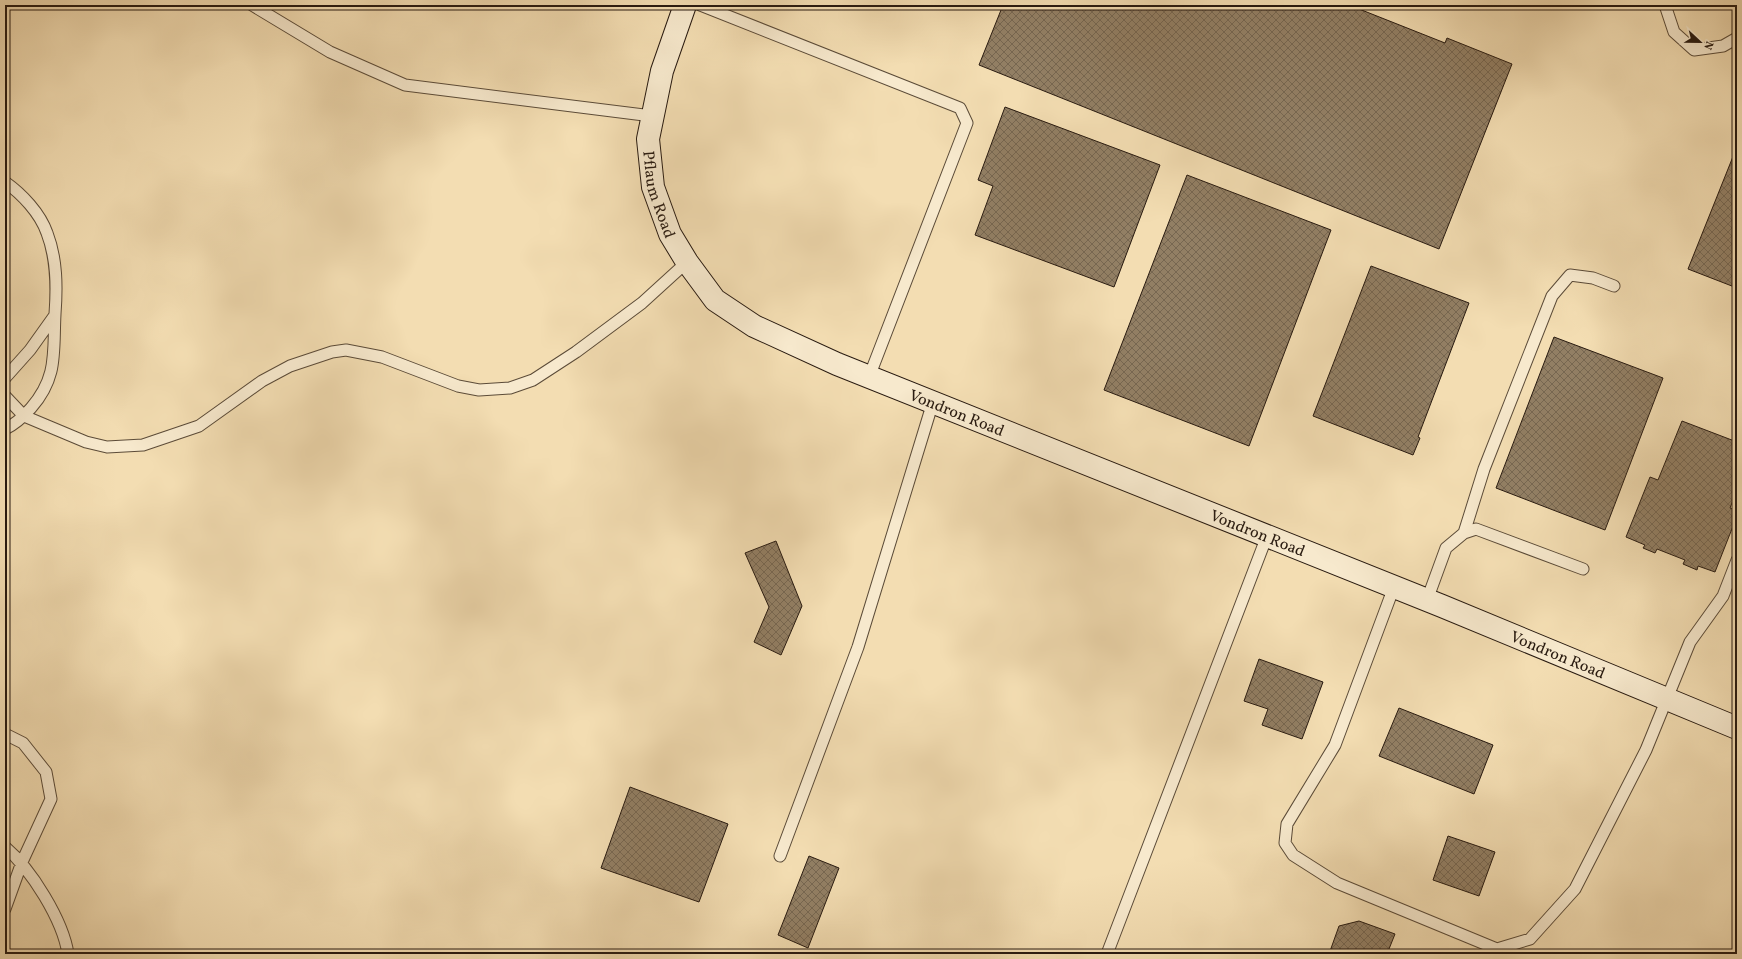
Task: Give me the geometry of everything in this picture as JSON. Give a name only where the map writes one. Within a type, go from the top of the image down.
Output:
[{"type":"street","name":"Pflaum Road","points":[[685,5],[662,72],[652,116],[648,139],[653,186],[670,234],[687,262],[715,300],[754,326],[778,337]]},
{"type":"street","name":"Vondron Road","points":[[778,337],[869,377],[1427,600],[1737,728]]},
{"type":"lane","points":[[252,5],[330,52],[404,85],[652,116]]},
{"type":"lane","points":[[700,5],[960,108],[967,123],[869,377]]},
{"type":"lane","points":[[1665,5],[1674,32],[1694,50],[1723,46],[1737,38]]},
{"type":"lane","points":[[5,182],[25,199],[47,232],[56,270],[57,292],[55,315],[55,358],[51,376],[42,396],[14,425],[5,429]]},
{"type":"lane","points":[[5,396],[24,416],[86,442],[107,447],[143,445],[199,426],[262,381],[290,366],[332,352],[346,350],[382,357],[458,386],[479,390],[510,388],[533,380],[576,352],[642,303],[687,262]]},
{"type":"lane","points":[[1464,533],[1484,469],[1552,296],[1570,275],[1593,278],[1614,286]]},
{"type":"lane","points":[[5,378],[30,350],[55,315]]},
{"type":"lane","points":[[780,856],[858,647],[933,402]]},
{"type":"lane","points":[[1427,600],[1446,548],[1464,533],[1476,529],[1583,569]]},
{"type":"lane","points":[[1107,954],[1267,536]]},
{"type":"lane","points":[[1394,587],[1335,745],[1287,824],[1285,843],[1293,855],[1337,883],[1498,949],[1530,940],[1575,889],[1646,750],[1690,642],[1723,596],[1737,560]]},
{"type":"lane","points":[[5,734],[23,743],[46,772],[51,799],[22,862],[5,909]]},
{"type":"lane","points":[[5,847],[22,862],[48,904],[68,954]]},
{"type":"building","points":[[1003,5],[1349,5],[1445,43],[1447,38],[1512,64],[1439,249],[979,65]]},
{"type":"building","points":[[1005,107],[1160,165],[1114,287],[975,235],[993,186],[978,180]]},
{"type":"building","points":[[1734,154],[1737,155],[1737,288],[1688,269]]},
{"type":"building","points":[[1187,175],[1331,230],[1249,446],[1104,390]]},
{"type":"building","points":[[1371,266],[1469,303],[1418,437],[1420,438],[1413,455],[1313,416]]},
{"type":"building","points":[[1554,337],[1663,378],[1605,530],[1496,488]]},
{"type":"building","points":[[1682,421],[1737,442],[1737,490],[1730,508],[1737,511],[1737,516],[1715,572],[1698,566],[1697,570],[1683,564],[1685,560],[1657,549],[1655,553],[1643,548],[1645,545],[1626,537],[1650,477],[1658,480]]},
{"type":"building","points":[[776,541],[802,606],[781,655],[754,642],[769,607],[745,553]]},
{"type":"building","points":[[1259,659],[1323,682],[1302,739],[1262,725],[1268,709],[1244,701]]},
{"type":"building","points":[[1399,708],[1493,745],[1474,794],[1379,756]]},
{"type":"building","points":[[630,787],[728,824],[699,902],[601,868]]},
{"type":"building","points":[[1448,836],[1495,852],[1479,896],[1433,880]]},
{"type":"building","points":[[809,856],[839,868],[808,948],[778,935]]},
{"type":"building","points":[[1359,921],[1395,934],[1387,954],[1329,954],[1339,926]]}]
